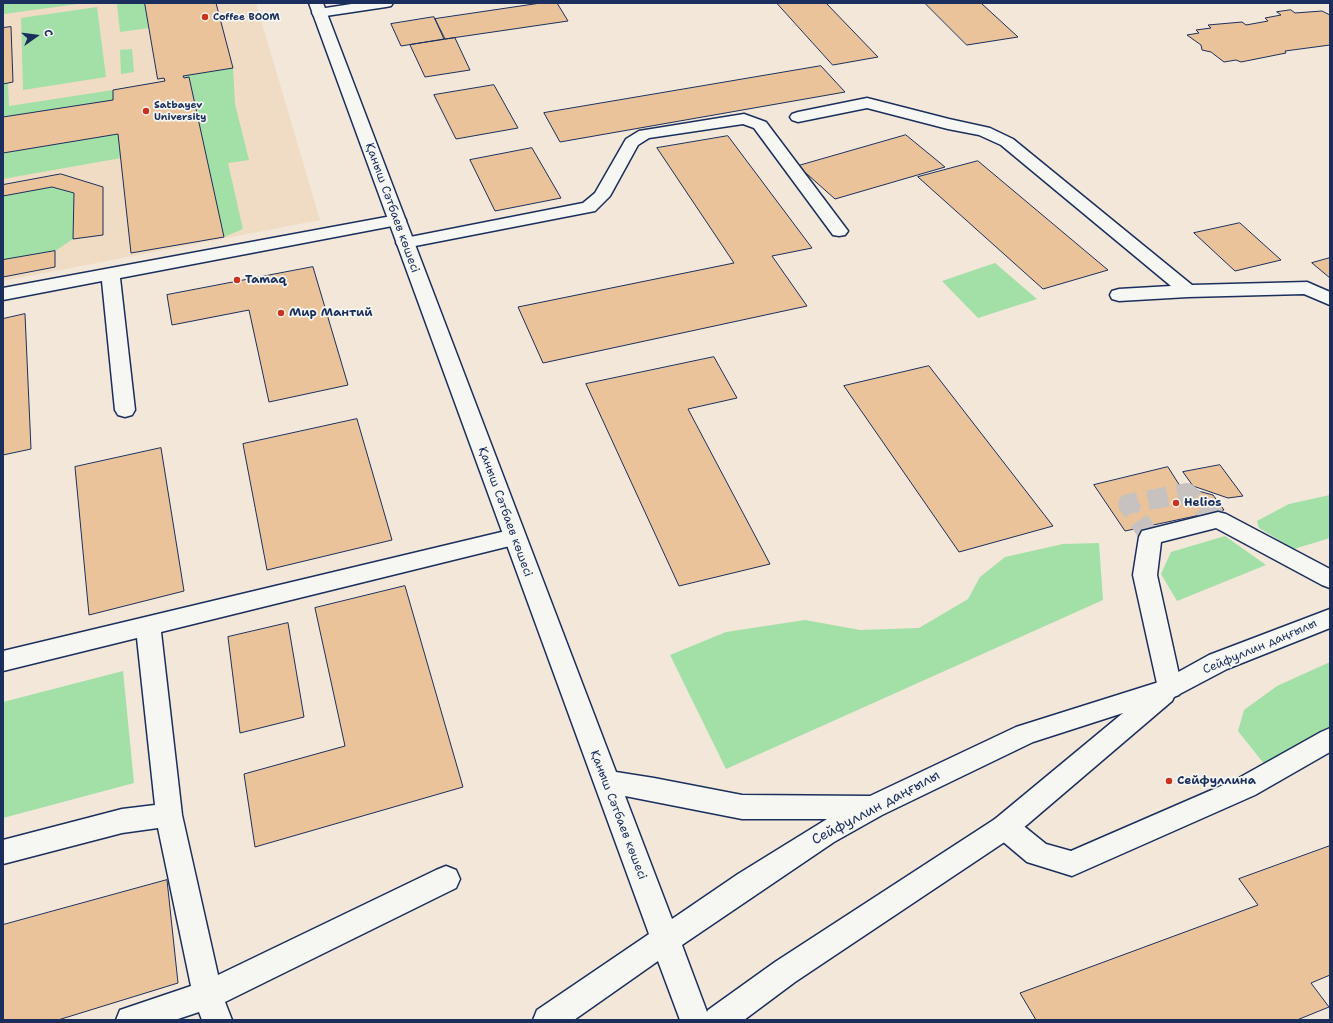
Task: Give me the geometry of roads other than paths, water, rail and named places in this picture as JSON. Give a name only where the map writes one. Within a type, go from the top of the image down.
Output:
[{"type":"main road","points":[[318,8],[386,3]]},
{"type":"main road","name":"Қаныш Сәтбаев көшесі","points":[[318,8],[695,1020]]},
{"type":"main road","points":[[798,117],[867,104],[948,124],[984,131],[1007,142],[1188,291]]},
{"type":"main road","points":[[405,243],[589,208],[602,196],[632,142],[645,134],[744,119],[760,125],[839,231]]},
{"type":"main road","points":[[3,294],[397,220]]},
{"type":"main road","points":[[110,274],[125,410]]},
{"type":"main road","points":[[1119,295],[1188,291],[1306,288],[1330,299]]},
{"type":"main road","points":[[1170,688],[1145,575],[1150,537],[1218,520],[1330,580]]},
{"type":"main road","points":[[3,661],[514,537]]},
{"type":"main road","name":"Сейфуллин даңғылы","points":[[548,1020],[824,834],[873,807],[1025,734],[1170,688],[1218,662],[1330,618]]},
{"type":"main road","points":[[148,626],[169,815],[213,1008]]},
{"type":"main road","name":"Сейфуллин даңғылы","points":[[718,1020],[785,972],[1005,827],[1170,688]]},
{"type":"main road","points":[[1005,827],[1037,853],[1072,864],[1246,787],[1330,739]]},
{"type":"main road","points":[[606,782],[654,789],[742,807],[873,807]]},
{"type":"main road","points":[[3,852],[122,821],[169,815]]},
{"type":"main road","points":[[131,1020],[213,1008],[446,879]]},
{"type":"tunnel","points":[[1150,537],[1128,504],[1187,493],[1218,520]]},
{"type":"place","name":"Coffee BOOM","points":[[205,17]]},
{"type":"place","name":"Satbayev University","points":[[146,111]]},
{"type":"place","name":"Tamaq","points":[[237,280]]},
{"type":"place","name":"Мир Мантий","points":[[281,313]]},
{"type":"place","name":"Helios","points":[[1176,503]]},
{"type":"place","name":"Сейфуллина","points":[[1169,781]]}]
